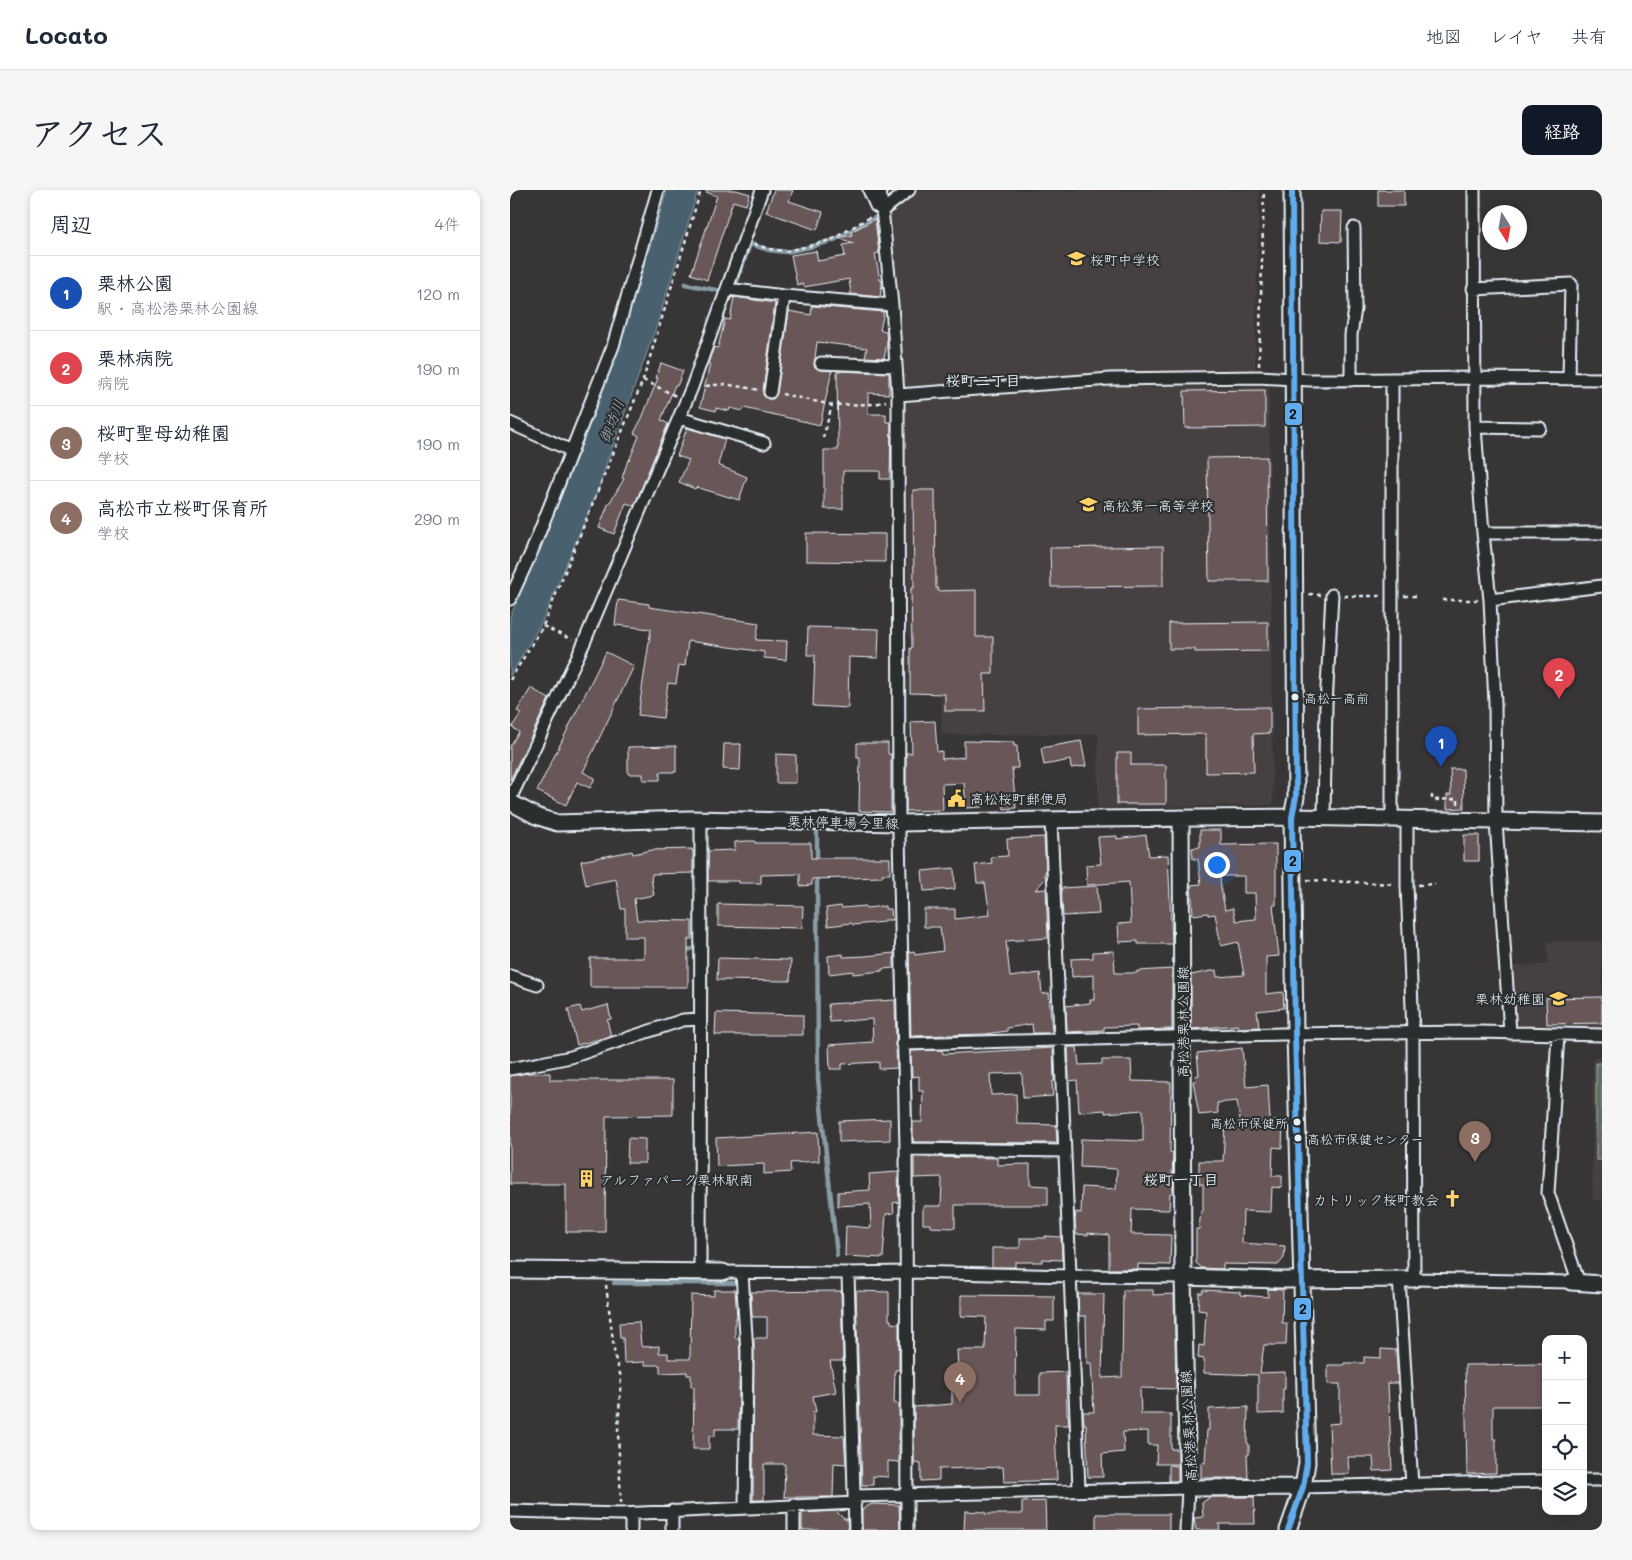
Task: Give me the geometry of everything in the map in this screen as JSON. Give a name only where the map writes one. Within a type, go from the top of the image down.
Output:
[{"type":"main road","points":[[1288,1530],[1303,1487],[1307,1463],[1295,1034],[1292,817],[1296,797],[1292,190]]},
{"type":"main road","name":"栗林停車場今里線","points":[[510,800],[536,816],[557,823],[701,820],[900,823],[1181,818]]},
{"type":"main road","points":[[1181,818],[1324,817],[1602,823]]},
{"type":"main road","name":"高松港栗林公園線","points":[[1181,818],[1183,1277],[1188,1488],[1303,1487]]},
{"type":"main road","points":[[510,1270],[723,1272]]},
{"type":"main road","points":[[1183,1277],[1301,1280],[1406,1279]]},
{"type":"main road","points":[[1575,1283],[1602,1284]]},
{"type":"street","points":[[510,599],[514,580],[532,551],[613,346],[658,190]]},
{"type":"street","points":[[510,800],[583,645],[692,387],[762,190]]},
{"type":"street","points":[[869,190],[876,206],[883,210]]},
{"type":"street","points":[[880,190],[892,305],[898,397],[902,1044],[906,1149],[907,1272],[907,1530]]},
{"type":"street","points":[[883,210],[909,190]]},
{"type":"street","points":[[1474,190],[1473,289],[1476,378],[1474,427],[1490,600],[1495,703],[1496,821],[1510,1033]]},
{"type":"street","points":[[1350,380],[1351,335],[1355,309],[1354,228]]},
{"type":"street","points":[[1473,289],[1571,284],[1569,379]]},
{"type":"street","points":[[727,289],[892,305]]},
{"type":"street","points":[[770,392],[784,296]]},
{"type":"street","points":[[821,363],[896,366]]},
{"type":"street","points":[[898,397],[1110,379],[1602,379]]},
{"type":"street","points":[[1392,380],[1391,715],[1407,885],[1413,1032],[1406,1279],[1412,1485]]},
{"type":"street","points":[[679,418],[764,443]]},
{"type":"street","points":[[510,423],[572,451]]},
{"type":"street","points":[[1474,427],[1540,428]]},
{"type":"street","points":[[1483,533],[1602,533]]},
{"type":"street","points":[[1490,600],[1602,586]]},
{"type":"street","points":[[1324,817],[1326,705],[1332,596]]},
{"type":"street","points":[[700,1272],[701,820]]},
{"type":"street","points":[[1051,820],[1079,1489]]},
{"type":"street","points":[[510,976],[537,985]]},
{"type":"street","points":[[510,1069],[571,1057],[683,1020],[700,1019]]},
{"type":"street","points":[[902,1044],[1413,1032],[1602,1035]]},
{"type":"street","points":[[1406,1279],[1575,1283],[1548,1193],[1558,1035]]},
{"type":"street","points":[[906,1149],[1064,1151]]},
{"type":"street","points":[[723,1272],[907,1272],[1183,1277]]},
{"type":"street","points":[[742,1273],[747,1352],[745,1507]]},
{"type":"street","points":[[848,1273],[855,1530]]},
{"type":"street","points":[[1587,1480],[1602,1480]]},
{"type":"street","points":[[1303,1487],[1542,1481]]},
{"type":"street","points":[[510,1510],[625,1514],[794,1505],[907,1494],[1188,1488],[1186,1530]]},
{"type":"street","points":[[794,1505],[794,1530]]},
{"type":"street","points":[[672,1511],[672,1530]]},
{"type":"street","points":[[625,1514],[631,1530]]},
{"type":"path","points":[[510,680],[543,626],[643,380],[701,190]]},
{"type":"path","points":[[1259,378],[1264,190]]},
{"type":"path","points":[[745,241],[769,249],[786,251],[809,246],[833,239],[858,222],[883,210]]},
{"type":"path","points":[[643,380],[686,401]]},
{"type":"path","points":[[692,387],[724,384],[832,405],[875,404],[898,397]]},
{"type":"path","points":[[823,438],[832,405]]},
{"type":"path","points":[[1308,594],[1332,596],[1420,596]]},
{"type":"path","points":[[1442,600],[1490,600]]},
{"type":"path","points":[[543,626],[583,645]]},
{"type":"path","points":[[1432,795],[1432,800],[1458,798],[1459,812]]},
{"type":"path","points":[[1307,880],[1407,885],[1435,884]]},
{"type":"path","points":[[604,1272],[615,1357],[621,1377],[618,1431],[625,1514]]},
{"type":"shaded area","name":"桜町中学校","points":[[915,190],[1259,190],[1255,373],[1111,372],[905,389],[899,303],[889,214]]},
{"type":"shaded area","name":"高松第一高等学校","points":[[1110,386],[1269,387],[1273,805],[1098,808],[1098,734],[941,735],[942,637],[908,637],[905,402]]},
{"type":"shaded area","name":"栗林幼稚園","points":[[1547,942],[1602,942],[1602,1031],[1517,1030],[1513,966],[1548,964]]},
{"type":"shaded area","points":[[1593,1058],[1602,1058],[1602,1201],[1592,1200]]},
{"type":"green space","points":[[1596,1063],[1602,1063],[1602,1160],[1596,1160]]},
{"type":"water","name":"御坊川","points":[[667,190],[698,190],[657,325],[600,485],[542,622],[510,676],[510,617],[598,404],[642,273]]},
{"type":"building","points":[[706,190],[736,190],[750,194],[746,205],[733,201],[707,280],[691,274],[717,196],[706,192]]},
{"type":"building","points":[[774,190],[793,190],[789,201],[823,212],[817,230],[766,212]]},
{"type":"building","points":[[1378,190],[1404,190],[1404,206],[1378,206]]},
{"type":"building","points":[[1321,211],[1342,211],[1341,242],[1320,241]]},
{"type":"building","points":[[875,219],[879,253],[875,254],[880,280],[882,281],[880,297],[851,294],[849,279],[804,287],[803,284],[797,285],[791,255],[816,251],[818,261],[845,256],[843,245],[854,243],[838,238],[852,235],[851,232]]},
{"type":"building","points":[[734,297],[775,303],[763,391],[763,395],[768,399],[773,399],[777,393],[789,311],[811,315],[812,306],[884,312],[880,330],[886,331],[887,343],[884,358],[865,357],[867,348],[817,342],[814,366],[820,370],[832,371],[820,425],[744,408],[743,411],[730,408],[729,411],[716,408],[716,411],[700,407],[710,364],[708,363],[714,347],[718,348],[725,319],[730,320]]},
{"type":"building","points":[[661,363],[683,371],[677,386],[675,385],[661,420],[668,424],[635,504],[634,506],[626,503],[614,534],[599,528],[609,502],[624,479],[622,478],[628,460],[639,436],[634,433],[658,378],[656,378]]},
{"type":"building","points":[[837,371],[889,373],[889,394],[868,393],[868,414],[886,414],[886,422],[891,422],[890,479],[880,479],[880,471],[843,471],[843,509],[824,509],[824,450],[838,450]]},
{"type":"building","points":[[1265,390],[1265,427],[1185,428],[1184,391]]},
{"type":"building","points":[[687,428],[725,439],[718,465],[747,477],[739,500],[696,487],[695,489],[679,482],[689,460],[677,456]]},
{"type":"building","points":[[1267,457],[1268,581],[1209,581],[1207,458]]},
{"type":"building","points":[[913,490],[935,490],[936,588],[938,588],[938,591],[976,590],[976,637],[993,637],[993,674],[984,674],[985,711],[945,711],[945,694],[910,693],[910,648],[912,648],[911,588],[914,588]]},
{"type":"building","points":[[806,533],[885,534],[885,562],[806,561]]},
{"type":"building","points":[[1163,546],[1163,586],[1051,587],[1050,548]]},
{"type":"building","points":[[618,600],[649,604],[649,607],[759,623],[756,640],[787,641],[786,660],[764,658],[764,652],[688,641],[685,666],[679,665],[676,684],[668,683],[663,718],[638,715],[651,629],[615,625]]},
{"type":"building","points":[[1268,622],[1268,651],[1195,652],[1195,649],[1169,649],[1169,623]]},
{"type":"building","points":[[808,627],[879,629],[878,658],[849,657],[848,708],[813,706],[815,655],[807,655]]},
{"type":"building","points":[[606,652],[634,666],[583,772],[595,778],[590,788],[577,782],[566,805],[537,791]]},
{"type":"building","points":[[531,688],[549,699],[510,780],[510,746],[519,732],[512,727],[521,713],[517,711]]},
{"type":"building","points":[[1270,707],[1270,733],[1253,734],[1254,772],[1206,773],[1206,734],[1138,735],[1138,709]]},
{"type":"building","points":[[935,721],[937,752],[942,751],[942,759],[964,757],[964,741],[1014,742],[1014,746],[1017,746],[1018,768],[1012,768],[1016,808],[1004,809],[1003,801],[981,803],[982,807],[966,808],[964,783],[942,784],[943,810],[906,811],[906,753],[912,753],[911,722]]},
{"type":"building","points":[[1081,741],[1086,766],[1071,768],[1070,760],[1044,765],[1041,748]]},
{"type":"building","points":[[857,743],[888,743],[888,754],[891,754],[891,812],[859,811],[860,757],[857,757]]},
{"type":"building","points":[[724,744],[741,744],[740,770],[723,769]]},
{"type":"building","points":[[676,746],[676,772],[660,772],[660,780],[643,780],[643,774],[628,774],[628,747]]},
{"type":"building","points":[[1117,753],[1131,753],[1131,765],[1166,765],[1166,804],[1117,804]]},
{"type":"building","points":[[776,754],[796,755],[796,783],[776,783]]},
{"type":"building","points":[[1450,769],[1463,769],[1464,808],[1447,809],[1447,795],[1451,795]]},
{"type":"building","points":[[1200,830],[1221,830],[1221,845],[1276,844],[1276,905],[1273,905],[1279,956],[1266,957],[1266,994],[1283,992],[1284,1008],[1257,1011],[1259,1027],[1238,1028],[1238,1025],[1191,1029],[1191,975],[1216,970],[1217,977],[1244,975],[1238,942],[1221,946],[1215,914],[1193,915],[1191,885],[1201,884],[1198,859],[1193,859],[1192,848],[1200,847]],"holes":[[[1220,876],[1244,876],[1244,893],[1255,893],[1256,919],[1236,921],[1233,908],[1225,910]]]},
{"type":"building","points":[[1146,835],[1149,856],[1168,855],[1172,944],[1138,944],[1138,941],[1119,942],[1118,924],[1131,923],[1129,882],[1087,885],[1086,865],[1101,864],[1098,837],[1117,836],[1117,839]]},
{"type":"building","points":[[1464,835],[1479,835],[1479,861],[1464,861]]},
{"type":"building","points":[[1044,837],[1046,871],[1044,874],[1046,878],[1035,890],[1046,889],[1048,938],[1006,941],[1010,977],[1040,973],[1042,994],[1049,993],[1052,1033],[1033,1033],[1032,1024],[1007,1028],[1007,1031],[986,1034],[911,1036],[909,952],[914,951],[915,955],[943,951],[940,927],[924,927],[924,909],[955,909],[955,919],[990,915],[985,883],[977,883],[975,865],[992,863],[991,857],[1008,856],[1007,839]]},
{"type":"building","points":[[755,841],[755,843],[811,843],[811,858],[890,858],[890,874],[882,874],[882,877],[812,879],[812,885],[800,886],[800,874],[761,875],[761,883],[708,881],[708,851],[735,850],[735,842]]},
{"type":"building","points":[[692,849],[693,873],[652,874],[654,895],[634,899],[637,920],[692,921],[692,939],[688,939],[688,987],[590,987],[590,958],[644,958],[644,937],[625,937],[625,909],[621,909],[616,879],[586,885],[581,861],[632,851],[633,854],[652,850]]},
{"type":"building","points":[[954,868],[955,889],[924,891],[922,871]]},
{"type":"building","points":[[1097,886],[1099,914],[1063,916],[1061,888]]},
{"type":"building","points":[[718,904],[803,906],[802,928],[718,926]]},
{"type":"building","points":[[841,906],[842,908],[866,906],[866,908],[885,906],[885,909],[891,909],[892,920],[828,926],[826,908]]},
{"type":"building","points":[[1114,951],[1115,973],[1137,973],[1137,971],[1172,969],[1172,1029],[1137,1030],[1137,1026],[1104,1027],[1104,1030],[1067,1032],[1066,1006],[1090,1003],[1090,1000],[1094,1000],[1094,975],[1072,977],[1071,959],[1093,958],[1093,952]]},
{"type":"building","points":[[894,953],[894,968],[853,974],[853,971],[829,974],[828,956],[843,954],[843,957],[866,956]]},
{"type":"building","points":[[718,958],[791,960],[790,981],[717,980]]},
{"type":"building","points":[[1602,997],[1602,1023],[1547,1024],[1546,998]]},
{"type":"building","points":[[895,1000],[897,1068],[879,1069],[879,1062],[842,1064],[842,1069],[830,1069],[829,1045],[873,1042],[872,1019],[830,1022],[828,1004]]},
{"type":"building","points":[[608,1005],[611,1019],[607,1020],[611,1036],[577,1045],[568,1009],[580,1006],[582,1012]]},
{"type":"building","points":[[716,1013],[803,1015],[803,1035],[715,1035]]},
{"type":"building","points":[[1068,1047],[1077,1047],[1079,1065],[1102,1064],[1102,1060],[1131,1060],[1132,1081],[1171,1082],[1170,1152],[1173,1153],[1173,1193],[1170,1193],[1169,1210],[1132,1209],[1131,1234],[1171,1235],[1170,1265],[1138,1264],[1138,1269],[1109,1269],[1109,1235],[1076,1234],[1076,1212],[1081,1213],[1082,1187],[1116,1189],[1117,1169],[1080,1167],[1081,1139],[1143,1141],[1143,1110],[1105,1113],[1105,1110],[1079,1112],[1077,1080],[1069,1081]]},
{"type":"building","points":[[1053,1048],[1053,1096],[1023,1098],[1022,1073],[990,1074],[991,1095],[1016,1094],[1017,1124],[1056,1125],[1057,1143],[913,1142],[913,1122],[922,1122],[923,1091],[919,1091],[919,1076],[912,1077],[911,1051],[942,1050],[943,1054]]},
{"type":"building","points":[[1242,1048],[1246,1087],[1268,1085],[1270,1121],[1283,1121],[1282,1148],[1273,1147],[1272,1176],[1282,1176],[1282,1188],[1272,1187],[1271,1212],[1243,1211],[1242,1243],[1285,1246],[1284,1258],[1278,1265],[1223,1264],[1223,1269],[1202,1268],[1196,1263],[1196,1229],[1199,1229],[1201,1211],[1203,1211],[1203,1184],[1199,1184],[1199,1161],[1223,1161],[1225,1124],[1241,1125],[1237,1101],[1217,1103],[1218,1113],[1199,1115],[1193,1081],[1196,1081],[1195,1076],[1199,1075],[1197,1053]]},
{"type":"building","points":[[528,1073],[550,1073],[550,1080],[673,1080],[673,1115],[606,1116],[605,1232],[566,1232],[566,1184],[510,1184],[510,1076]]},
{"type":"building","points":[[890,1119],[890,1140],[839,1142],[839,1121]]},
{"type":"building","points":[[818,1132],[819,1161],[790,1163],[791,1172],[764,1174],[764,1164],[717,1166],[716,1138]]},
{"type":"building","points":[[628,1138],[645,1139],[645,1163],[627,1163]]},
{"type":"building","points":[[914,1157],[997,1158],[997,1165],[1030,1164],[1030,1185],[1048,1186],[1048,1205],[955,1205],[955,1228],[930,1227],[930,1224],[923,1224],[923,1206],[941,1206],[942,1180],[941,1177],[914,1178]]},
{"type":"building","points":[[898,1172],[899,1202],[893,1203],[894,1213],[886,1214],[883,1258],[845,1256],[846,1226],[871,1228],[870,1204],[838,1206],[838,1192],[870,1190],[869,1174]]},
{"type":"building","points":[[1045,1236],[1061,1237],[1062,1260],[1042,1259],[1042,1262],[1015,1262],[1015,1267],[992,1267],[992,1248],[1020,1248],[1020,1238],[1045,1238]]},
{"type":"building","points":[[1268,1289],[1283,1290],[1282,1323],[1287,1323],[1286,1345],[1264,1345],[1260,1373],[1285,1372],[1285,1389],[1283,1389],[1283,1413],[1258,1414],[1258,1375],[1204,1373],[1204,1359],[1198,1358],[1199,1345],[1204,1346],[1206,1311],[1198,1310],[1199,1293],[1203,1293],[1203,1290],[1240,1292],[1240,1295],[1268,1297]]},
{"type":"building","points":[[714,1290],[735,1290],[737,1318],[735,1318],[735,1338],[739,1338],[740,1352],[738,1429],[715,1429],[715,1436],[709,1436],[709,1449],[693,1449],[694,1387],[691,1386],[691,1375],[687,1375],[687,1372],[660,1373],[660,1365],[645,1365],[645,1362],[624,1363],[623,1338],[620,1338],[619,1323],[639,1322],[642,1347],[659,1346],[659,1353],[668,1353],[668,1359],[690,1359],[691,1295],[714,1296]]},
{"type":"building","points":[[1123,1290],[1153,1290],[1153,1295],[1174,1294],[1176,1389],[1140,1388],[1141,1414],[1171,1414],[1171,1449],[1178,1449],[1178,1464],[1156,1464],[1157,1445],[1148,1445],[1148,1431],[1123,1432],[1124,1452],[1102,1454],[1103,1477],[1088,1477],[1086,1424],[1084,1424],[1083,1412],[1094,1412],[1091,1363],[1087,1363],[1086,1316],[1079,1316],[1078,1294],[1104,1294],[1102,1378],[1122,1377]]},
{"type":"building","points":[[841,1291],[843,1361],[830,1361],[836,1392],[813,1396],[816,1412],[813,1412],[813,1435],[844,1436],[846,1464],[834,1463],[833,1497],[784,1497],[785,1464],[764,1464],[764,1500],[753,1500],[754,1338],[767,1338],[767,1317],[752,1317],[751,1292]]},
{"type":"building","points":[[856,1291],[889,1292],[889,1320],[891,1320],[891,1323],[899,1324],[899,1370],[895,1370],[894,1403],[899,1404],[899,1462],[888,1461],[888,1477],[873,1476],[873,1485],[862,1485]]},
{"type":"building","points":[[961,1295],[1054,1296],[1054,1321],[1046,1321],[1046,1330],[1016,1329],[1015,1395],[1040,1395],[1040,1373],[1066,1372],[1069,1425],[1055,1425],[1057,1480],[1004,1482],[1003,1467],[939,1469],[939,1480],[921,1481],[921,1463],[914,1462],[914,1407],[952,1404],[952,1390],[959,1389],[957,1350],[985,1350],[986,1317],[961,1316]]},
{"type":"building","points":[[1381,1349],[1396,1350],[1398,1383],[1388,1383],[1392,1470],[1374,1471],[1373,1457],[1348,1457],[1349,1474],[1331,1474],[1329,1424],[1340,1423],[1340,1384],[1328,1384],[1328,1365],[1364,1363],[1364,1357],[1381,1358]]},
{"type":"building","points":[[1542,1364],[1542,1406],[1493,1406],[1493,1439],[1496,1439],[1496,1473],[1467,1474],[1465,1365]]},
{"type":"building","points":[[1248,1407],[1248,1478],[1201,1478],[1201,1462],[1205,1463],[1207,1430],[1209,1430],[1209,1409]]},
{"type":"building","points":[[1169,1465],[1178,1466],[1178,1481],[1169,1481]]},
{"type":"building","points":[[1210,1497],[1254,1497],[1255,1524],[1219,1524],[1220,1530],[1196,1530],[1194,1518],[1203,1517],[1202,1503]]},
{"type":"building","points":[[1045,1501],[1046,1530],[964,1530],[965,1511],[985,1512],[985,1514],[1022,1514],[1022,1502]]},
{"type":"building","points":[[872,1504],[899,1505],[900,1530],[862,1530],[862,1509]]},
{"type":"building","points":[[836,1511],[844,1519],[847,1519],[848,1530],[802,1530],[802,1513]]},
{"type":"building","points":[[1096,1514],[1169,1514],[1169,1530],[1096,1530]]},
{"type":"waterway","points":[[735,287],[750,244],[769,250],[786,252],[810,247],[834,240],[878,216]]},
{"type":"waterway","points":[[685,284],[721,291]]},
{"type":"waterway","points":[[817,832],[817,863]]},
{"type":"waterway","points":[[817,874],[818,1079],[837,1255]]},
{"type":"waterway","points":[[682,951],[691,949]]},
{"type":"waterway","points":[[614,1283],[734,1283]]},
{"type":"transit line","name":"2","points":[[1288,1530],[1303,1487],[1307,1463],[1295,1034],[1292,817],[1296,797],[1292,190]]},
{"type":"place","name":"桜町中学校","points":[[1076,259]]},
{"type":"place","name":"高松第一高等学校","points":[[1088,505]]},
{"type":"place","name":"高松一高前","points":[[1295,697]]},
{"type":"place","name":"栗林病院","points":[[1559,699]]},
{"type":"place","name":"栗林公園","points":[[1441,767]]},
{"type":"place","name":"高松桜町郵便局","points":[[956,798]]},
{"type":"place","name":"栗林幼稚園","points":[[1559,998]]},
{"type":"place","name":"高松市保健所","points":[[1297,1122]]},
{"type":"place","name":"高松市保健センター","points":[[1298,1138]]},
{"type":"place","name":"桜町聖母幼稚園","points":[[1475,1162]]},
{"type":"place","name":"アルファパーク栗林駅南","points":[[586,1179]]},
{"type":"place","name":"カトリック桜町教会","points":[[1453,1199]]},
{"type":"place","name":"高松市立桜町保育所","points":[[960,1403]]},
{"type":"district","name":"桜町二丁目","points":[[983,380]]},
{"type":"district","name":"桜町一丁目","points":[[1181,1179]]}]
